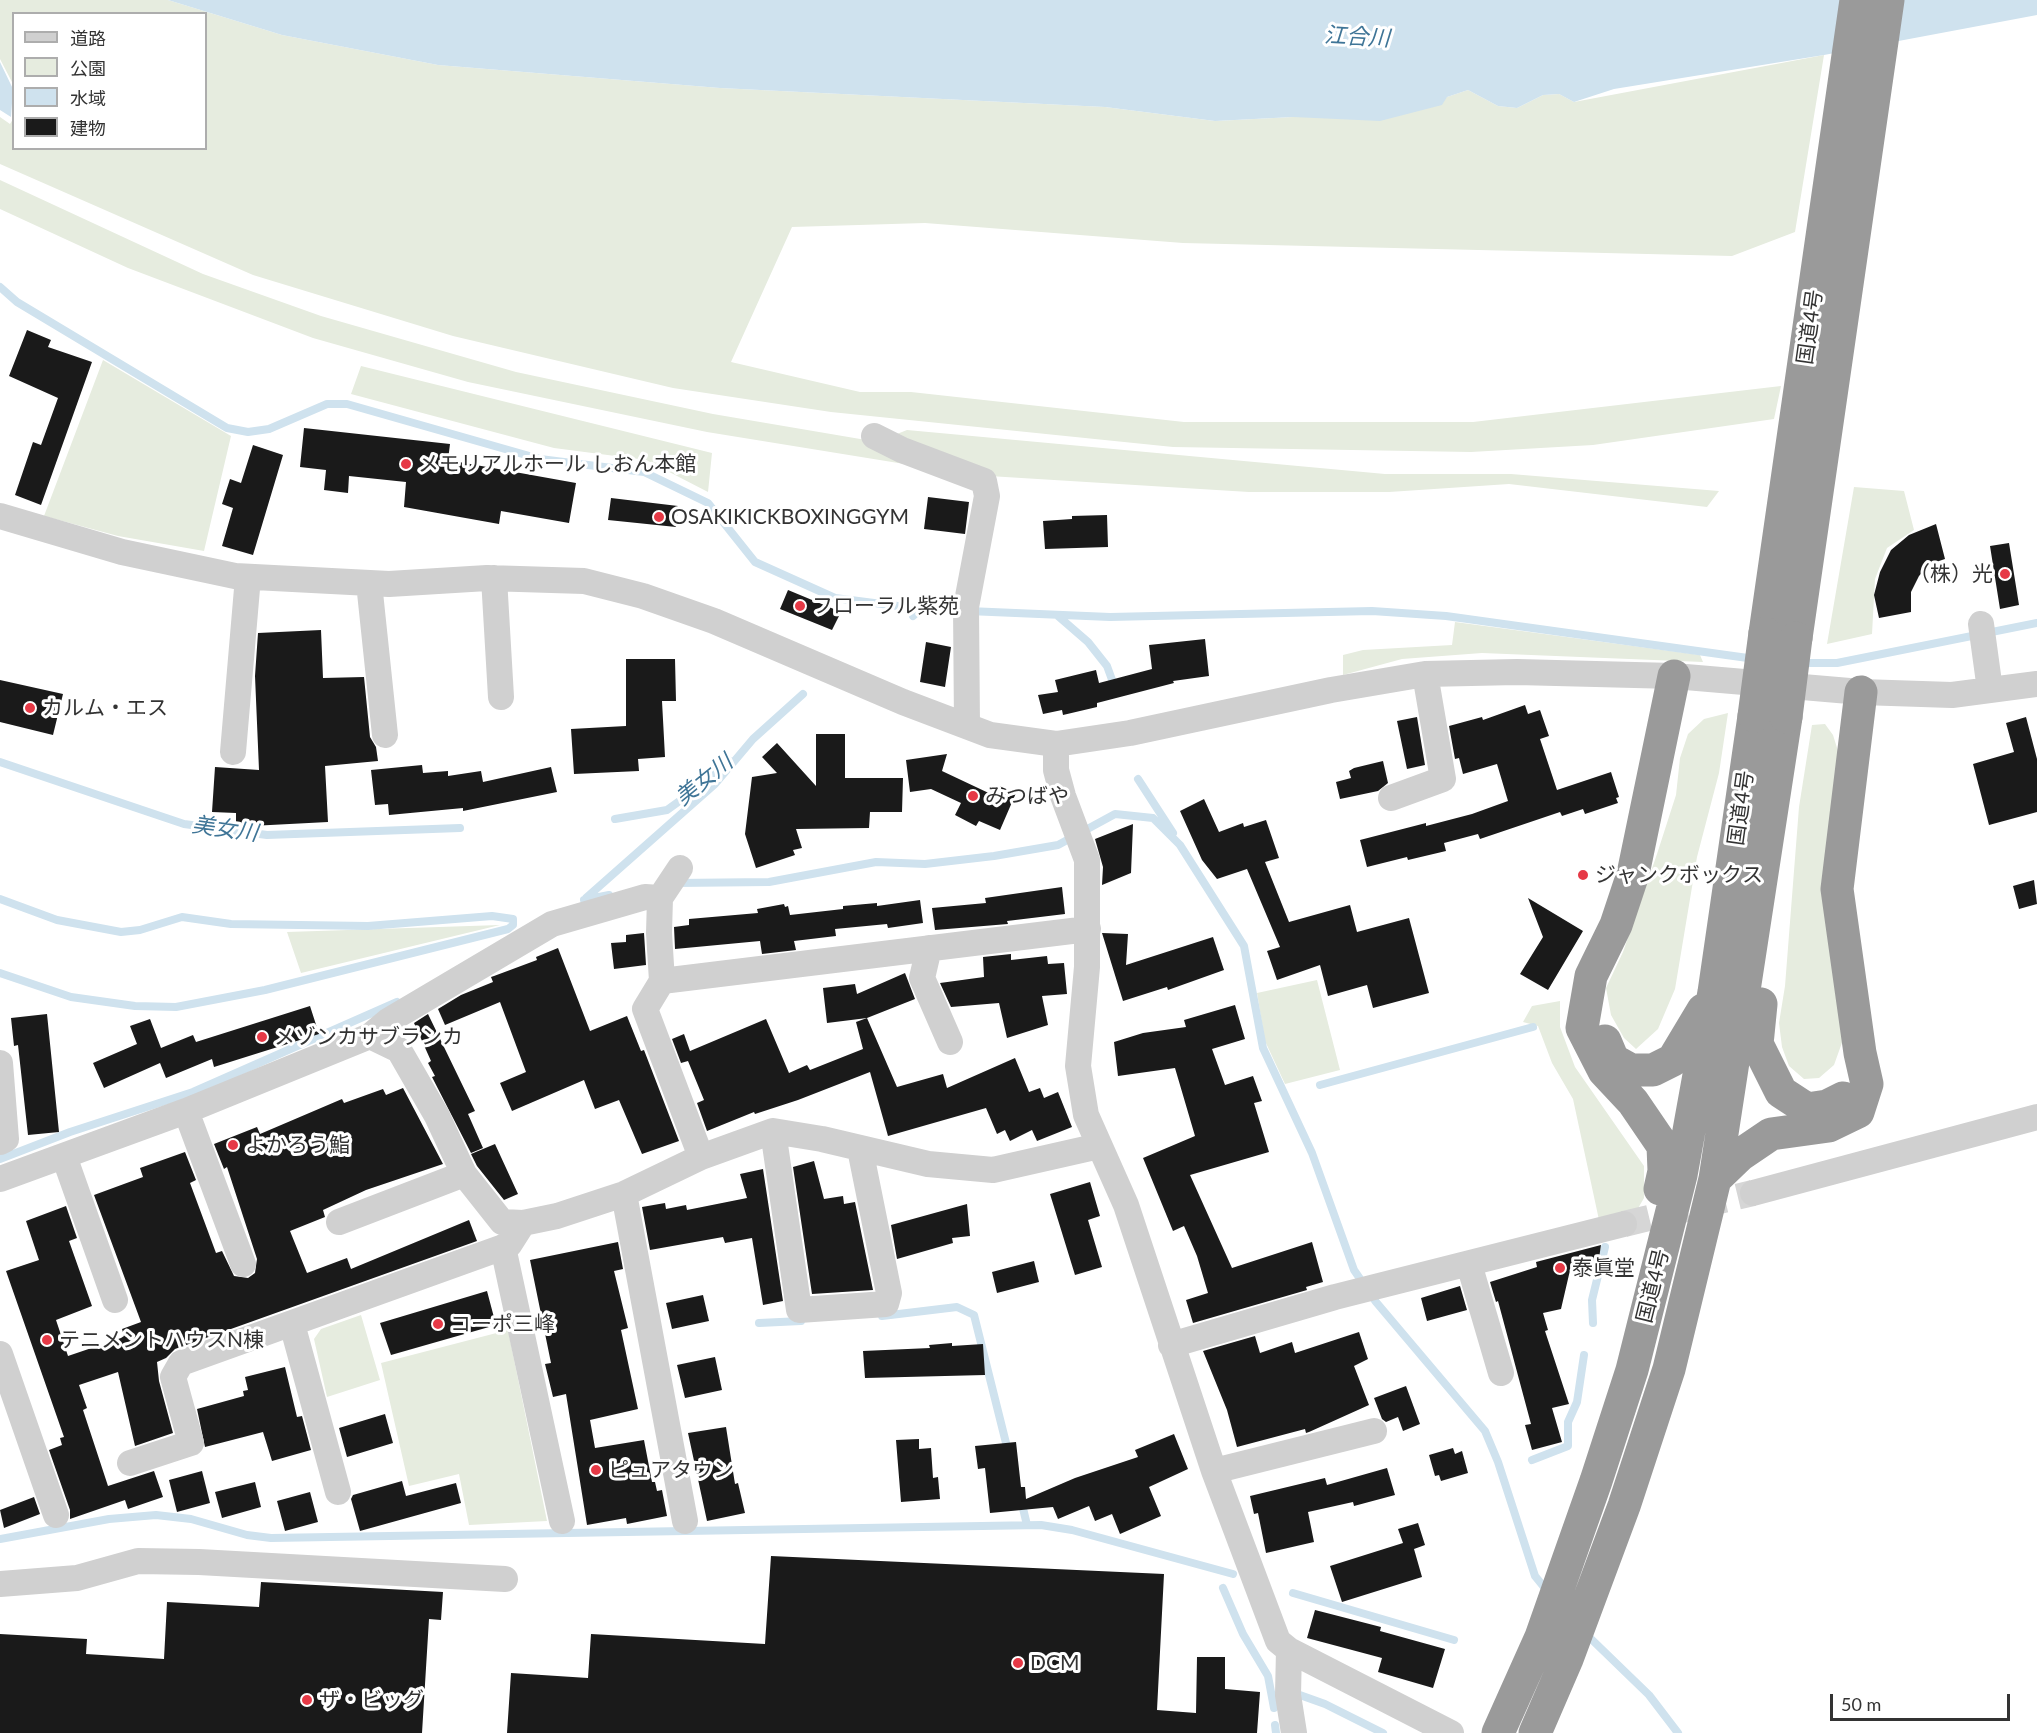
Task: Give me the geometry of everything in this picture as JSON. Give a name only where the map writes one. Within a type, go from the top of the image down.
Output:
[{"type":"highway","name":"国道4号","points":[[1813,413],[1856,0]]},
{"type":"highway","name":"国道4号","points":[[1498,1733],[1541,1637],[1596,1481],[1632,1370],[1681,1174],[1714,992],[1770,716],[1813,413],[1888,0]]},
{"type":"highway","points":[[1632,1370],[1633,1311],[1664,1171],[1663,1146],[1633,1102],[1604,1071],[1582,1028],[1591,976],[1616,925],[1633,874],[1674,676]]},
{"type":"highway","points":[[1715,1179],[1740,1155],[1771,1134],[1829,1126],[1858,1112],[1867,1084],[1860,1053],[1837,889],[1861,692]]},
{"type":"highway","name":"国道4号","points":[[1535,1733],[1567,1659],[1624,1506],[1669,1369],[1715,1179],[1764,863],[1770,716]]},
{"type":"highway","points":[[1764,863],[1770,919],[1757,1044],[1781,1092],[1807,1109],[1827,1106],[1847,1097],[1860,1053]]},
{"type":"highway","points":[[1591,976],[1597,1021],[1613,1060],[1631,1070],[1653,1070],[1673,1060],[1714,992]]},
{"type":"street","points":[[873,436],[902,450],[984,481],[987,496],[966,607],[964,646],[967,726]]},
{"type":"street","points":[[0,516],[122,552],[248,577],[369,584],[494,578],[584,581],[643,596],[714,621],[903,702],[990,735],[1056,744],[1130,733],[1331,690],[1425,674],[1674,676],[1861,692],[1952,695],[2037,684]]},
{"type":"street","points":[[233,752],[248,577]]},
{"type":"street","points":[[494,578],[501,697]]},
{"type":"street","points":[[369,584],[385,735]]},
{"type":"street","points":[[1981,624],[1990,690]]},
{"type":"street","points":[[1391,798],[1443,779],[1425,674]]},
{"type":"street","points":[[1056,744],[1056,770],[1072,823],[1087,860],[1087,967],[1078,1066],[1086,1115],[1122,1195],[1214,1471],[1278,1641],[1289,1650],[1451,1733]]},
{"type":"street","points":[[680,868],[663,894],[658,933],[662,981],[645,1009],[701,1157]]},
{"type":"street","points":[[0,1179],[186,1111],[370,1036],[388,1021],[552,924],[645,897],[663,894]]},
{"type":"street","points":[[662,981],[1088,929]]},
{"type":"street","points":[[929,948],[922,978],[950,1042]]},
{"type":"street","points":[[370,1036],[399,1050],[436,1116],[464,1174],[502,1222],[523,1223],[557,1216],[624,1194],[701,1157],[773,1131],[822,1139],[928,1164],[993,1170],[1099,1146]]},
{"type":"street","points":[[0,1064],[6,1139],[0,1142]]},
{"type":"street","points":[[186,1111],[243,1264]]},
{"type":"street","points":[[1753,1193],[2037,1117]]},
{"type":"street","points":[[773,1131],[799,1310],[886,1304],[889,1293],[860,1149]]},
{"type":"street","points":[[64,1156],[115,1300]]},
{"type":"street","points":[[339,1222],[464,1174]]},
{"type":"street","points":[[624,1194],[685,1521]]},
{"type":"street","points":[[130,1463],[191,1443],[173,1377],[182,1364],[509,1245],[523,1223]]},
{"type":"street","points":[[1171,1345],[1335,1297],[1624,1224]]},
{"type":"street","points":[[502,1247],[562,1521]]},
{"type":"street","points":[[1469,1264],[1501,1373]]},
{"type":"street","points":[[292,1324],[338,1492]]},
{"type":"street","points":[[0,1354],[56,1515]]},
{"type":"street","points":[[1214,1471],[1374,1431]]},
{"type":"street","points":[[0,1584],[77,1578],[138,1562],[199,1562],[505,1579]]},
{"type":"street","points":[[1289,1650],[1288,1695],[1294,1733]]},
{"type":"green space","points":[[0,0],[168,0],[282,35],[438,65],[720,88],[1105,107],[1215,121],[1293,117],[1447,97],[1468,90],[1498,106],[1517,108],[1543,95],[1559,94],[1574,102],[1824,55],[1795,232],[1732,256],[1183,243],[925,223],[792,227],[731,362],[860,392],[911,392],[1184,422],[1473,422],[1781,386],[1774,419],[1593,445],[1471,452],[1173,447],[831,412],[673,388],[453,336],[253,275],[0,164],[0,117],[10,124],[12,121],[12,150],[207,150],[207,12],[12,12],[12,82],[0,59]]},
{"type":"green space","points":[[0,180],[203,274],[321,316],[516,372],[713,414],[872,441],[929,468],[707,432],[468,382],[313,338],[128,268],[0,209]]},
{"type":"green space","points":[[103,360],[231,436],[204,551],[118,536],[44,516]]},
{"type":"green space","points":[[361,366],[712,453],[708,492],[646,460],[554,448],[351,394]]},
{"type":"green space","points":[[907,430],[1385,474],[1511,474],[1719,491],[1707,507],[1509,484],[1389,492],[1249,492],[989,476],[897,434]]},
{"type":"green space","points":[[1854,487],[1904,491],[1914,530],[1887,548],[1875,579],[1872,634],[1827,644]]},
{"type":"green space","points":[[1455,622],[1700,655],[1703,662],[1482,653],[1402,659],[1343,675],[1343,655],[1363,650],[1452,645]]},
{"type":"green space","points":[[1728,713],[1719,773],[1697,857],[1675,989],[1658,1029],[1636,1049],[1624,1038],[1611,1015],[1606,988],[1623,952],[1657,854],[1676,795],[1680,758],[1688,734],[1704,719]]},
{"type":"green space","points":[[1825,724],[1833,735],[1838,751],[1844,1037],[1834,1065],[1819,1078],[1804,1079],[1789,1066],[1782,1047],[1779,1023],[1785,986],[1799,807],[1812,725]]},
{"type":"green space","points":[[500,925],[301,973],[287,932]]},
{"type":"green space","points":[[1317,980],[1340,1070],[1285,1084],[1265,1041],[1257,993]]},
{"type":"green space","points":[[1560,1001],[1560,1027],[1575,1067],[1644,1166],[1644,1198],[1633,1217],[1599,1220],[1573,1099],[1552,1063],[1538,1026],[1523,1022],[1532,1006]]},
{"type":"green space","points":[[361,1315],[380,1380],[327,1397],[314,1339],[321,1329]]},
{"type":"green space","points":[[508,1330],[547,1521],[469,1525],[459,1474],[409,1486],[381,1363]]},
{"type":"water","name":"江合川","points":[[168,0],[2037,0],[2037,15],[1824,55],[1614,89],[1574,102],[1559,94],[1543,95],[1517,108],[1498,106],[1468,90],[1447,97],[1442,105],[1380,121],[1293,117],[1215,121],[1105,107],[720,88],[438,65],[282,35]]},
{"type":"water","points":[[0,62],[12,87],[11,117],[0,110]]},
{"type":"building","points":[[27,330],[51,340],[48,347],[92,362],[41,505],[15,495],[33,442],[41,445],[58,398],[9,376]]},
{"type":"building","points":[[304,428],[450,444],[448,460],[576,483],[569,523],[501,511],[499,524],[404,507],[406,482],[349,476],[348,493],[324,490],[326,470],[300,467]]},
{"type":"building","points":[[253,445],[283,455],[253,555],[222,546],[233,508],[222,504],[230,479],[241,483]]},
{"type":"building","points":[[928,497],[969,502],[965,534],[924,529]]},
{"type":"building","points":[[611,498],[678,506],[676,527],[608,520]]},
{"type":"building","points":[[1107,515],[1108,547],[1045,549],[1043,521],[1072,519],[1072,516]]},
{"type":"building","points":[[1936,524],[1945,559],[1930,564],[1919,576],[1911,592],[1911,612],[1879,618],[1874,595],[1880,572],[1891,550],[1909,535]]},
{"type":"building","points":[[2009,543],[2019,605],[2000,609],[1990,546]]},
{"type":"building","name":"フローラル紫苑","points":[[788,590],[841,612],[832,630],[780,609]]},
{"type":"building","points":[[321,630],[323,678],[364,677],[370,737],[376,747],[378,761],[325,766],[328,822],[251,826],[251,823],[236,824],[236,813],[212,812],[215,767],[259,770],[255,676],[258,633]]},
{"type":"building","points":[[1205,639],[1209,676],[1173,681],[1174,683],[1097,703],[1097,707],[1063,715],[1062,710],[1043,714],[1038,695],[1058,692],[1055,680],[1096,670],[1099,683],[1152,669],[1149,645]]},
{"type":"building","points":[[926,642],[951,647],[945,687],[920,682]]},
{"type":"building","points":[[626,659],[675,659],[676,701],[662,701],[665,757],[638,759],[639,771],[574,774],[571,729],[626,726]]},
{"type":"building","name":"カルム・エス","points":[[0,680],[63,694],[53,735],[0,722]]},
{"type":"building","points":[[1525,705],[1528,714],[1540,710],[1549,736],[1540,739],[1557,790],[1611,772],[1619,797],[1616,798],[1618,803],[1585,814],[1583,809],[1562,816],[1560,812],[1480,839],[1478,834],[1444,843],[1446,851],[1408,860],[1407,857],[1367,867],[1360,840],[1472,814],[1508,801],[1497,764],[1463,774],[1459,758],[1455,759],[1449,726],[1482,717],[1483,720]]},
{"type":"building","points":[[1417,717],[1425,765],[1407,769],[1397,721]]},
{"type":"building","points":[[2026,717],[2037,759],[2037,812],[1989,825],[1973,764],[2014,752],[2006,723]]},
{"type":"building","points":[[816,734],[845,734],[845,778],[903,778],[902,812],[870,812],[869,828],[796,829],[802,848],[793,850],[795,855],[756,868],[745,834],[752,777],[777,773],[762,757],[777,743],[816,786]]},
{"type":"building","points":[[947,754],[942,771],[995,796],[999,786],[1016,793],[1000,830],[979,821],[976,826],[955,815],[961,803],[931,789],[910,792],[906,760]]},
{"type":"building","points":[[1383,761],[1388,783],[1378,791],[1340,799],[1336,782],[1351,778],[1349,771],[1354,768]]},
{"type":"building","points":[[422,765],[423,773],[448,771],[448,776],[481,771],[483,782],[551,767],[557,792],[463,811],[463,808],[389,815],[388,804],[375,805],[371,770]]},
{"type":"building","points":[[1204,799],[1219,832],[1243,823],[1244,827],[1266,820],[1279,858],[1265,862],[1289,922],[1350,905],[1357,932],[1409,918],[1429,993],[1373,1008],[1367,985],[1328,996],[1320,965],[1277,980],[1267,951],[1280,947],[1247,869],[1217,879],[1202,860],[1180,811]]},
{"type":"building","points":[[1133,824],[1131,873],[1102,885],[1103,867],[1095,839]]},
{"type":"building","points":[[2034,880],[2037,904],[2019,909],[2013,886]]},
{"type":"building","points":[[1062,887],[1065,914],[1007,921],[1008,924],[935,930],[932,908],[986,903],[985,898]]},
{"type":"building","points":[[1528,898],[1583,931],[1548,990],[1520,974],[1543,937]]},
{"type":"building","points":[[920,900],[923,923],[888,928],[887,924],[835,929],[836,936],[794,941],[796,950],[762,954],[760,941],[675,949],[674,927],[689,925],[689,919],[758,913],[757,909],[784,904],[785,907],[788,906],[790,915],[843,909],[843,906],[877,903],[877,906]]},
{"type":"building","points":[[644,933],[646,965],[614,969],[611,943],[626,942],[626,935]]},
{"type":"building","points":[[1102,933],[1128,934],[1126,965],[1213,937],[1224,970],[1168,990],[1167,987],[1123,1001]]},
{"type":"building","points":[[558,948],[590,1031],[627,1016],[641,1051],[644,1050],[679,1141],[642,1154],[619,1100],[595,1109],[584,1080],[512,1111],[500,1083],[526,1072],[500,1002],[445,1025],[438,1009],[461,995],[493,982],[491,977],[537,960],[536,957]]},
{"type":"building","points":[[1011,954],[1011,960],[1047,956],[1048,964],[1064,963],[1067,994],[1042,996],[1048,1025],[1007,1038],[999,1003],[951,1007],[940,983],[984,977],[983,957]]},
{"type":"building","points":[[905,973],[915,999],[867,1018],[827,1023],[823,988],[855,984],[857,994]]},
{"type":"building","points":[[1235,1005],[1245,1039],[1212,1049],[1225,1085],[1253,1076],[1262,1101],[1254,1103],[1269,1152],[1190,1175],[1232,1268],[1312,1242],[1323,1282],[1306,1287],[1307,1290],[1193,1323],[1186,1300],[1208,1293],[1197,1256],[1184,1226],[1173,1231],[1143,1158],[1195,1136],[1175,1068],[1118,1076],[1114,1042],[1143,1033],[1186,1027],[1184,1020]]},
{"type":"building","points":[[310,1006],[319,1034],[214,1067],[212,1059],[166,1078],[160,1063],[104,1088],[93,1063],[137,1044],[130,1026],[150,1019],[161,1048],[193,1035],[196,1042]]},
{"type":"building","points":[[47,1014],[59,1132],[28,1135],[18,1045],[14,1046],[11,1018]]},
{"type":"building","points":[[428,1014],[475,1111],[468,1114],[483,1148],[471,1153],[432,1077],[435,1076],[428,1063],[431,1061],[414,1023]]},
{"type":"building","points":[[867,1018],[897,1087],[943,1074],[947,1088],[1015,1058],[1029,1092],[1040,1088],[1044,1098],[1058,1092],[1072,1127],[1037,1141],[1032,1130],[1010,1141],[1005,1130],[997,1134],[986,1108],[888,1136],[870,1072],[798,1100],[755,1114],[754,1112],[707,1131],[697,1103],[704,1100],[688,1061],[681,1063],[672,1039],[684,1034],[690,1051],[766,1019],[789,1073],[807,1065],[810,1070],[863,1049],[856,1022]]},
{"type":"building","points":[[403,1088],[443,1164],[366,1190],[323,1210],[325,1217],[290,1231],[307,1273],[347,1258],[351,1269],[469,1220],[477,1241],[175,1349],[166,1358],[157,1362],[159,1381],[173,1433],[135,1446],[118,1372],[79,1385],[87,1408],[83,1410],[108,1486],[154,1471],[163,1497],[128,1509],[125,1500],[70,1519],[70,1510],[49,1450],[62,1445],[60,1438],[64,1437],[6,1271],[39,1260],[26,1221],[66,1206],[77,1238],[69,1241],[92,1306],[56,1320],[68,1356],[121,1338],[124,1336],[122,1329],[141,1322],[94,1195],[143,1177],[140,1168],[185,1152],[196,1180],[190,1183],[216,1253],[222,1251],[234,1276],[248,1278],[255,1273],[257,1259],[227,1167],[224,1169],[214,1144],[257,1127],[260,1134],[342,1099],[344,1103],[383,1089],[386,1095]]},
{"type":"building","points":[[495,1144],[518,1194],[504,1200],[477,1166],[471,1154]]},
{"type":"building","points":[[814,1161],[824,1199],[843,1196],[844,1204],[855,1202],[873,1290],[812,1294],[793,1167]]},
{"type":"building","points":[[763,1169],[783,1301],[763,1305],[752,1238],[725,1243],[723,1237],[650,1250],[642,1207],[665,1203],[666,1209],[686,1205],[687,1210],[747,1198],[740,1174]]},
{"type":"building","points":[[1090,1182],[1100,1216],[1088,1220],[1102,1267],[1075,1275],[1050,1194]]},
{"type":"building","points":[[967,1204],[970,1236],[952,1238],[953,1243],[897,1259],[891,1225]]},
{"type":"building","points":[[618,1242],[623,1269],[614,1271],[628,1328],[621,1330],[638,1409],[590,1420],[595,1448],[644,1440],[652,1482],[655,1482],[657,1491],[662,1490],[667,1516],[627,1524],[626,1518],[587,1525],[566,1394],[553,1397],[545,1364],[551,1363],[530,1260]]},
{"type":"building","points":[[1601,1245],[1598,1265],[1571,1266],[1561,1309],[1543,1313],[1548,1330],[1545,1331],[1569,1404],[1552,1408],[1562,1442],[1532,1450],[1525,1425],[1531,1424],[1498,1301],[1496,1302],[1490,1282],[1537,1267],[1536,1262]]},
{"type":"building","points":[[1034,1261],[1039,1282],[997,1293],[992,1272]]},
{"type":"building","points":[[1460,1286],[1467,1310],[1427,1321],[1421,1298]]},
{"type":"building","name":"コーポ三峰","points":[[487,1291],[496,1325],[391,1355],[380,1323]]},
{"type":"building","points":[[703,1295],[709,1321],[672,1329],[666,1303]]},
{"type":"building","points":[[1359,1332],[1368,1359],[1354,1366],[1369,1405],[1306,1433],[1305,1429],[1237,1447],[1227,1410],[1203,1351],[1255,1336],[1260,1353],[1292,1342],[1295,1353]]},
{"type":"building","points":[[952,1343],[952,1346],[983,1344],[985,1375],[865,1378],[863,1351],[930,1348],[929,1345]]},
{"type":"building","points":[[715,1357],[722,1390],[685,1398],[677,1365]]},
{"type":"building","points":[[285,1367],[297,1417],[302,1416],[311,1450],[272,1461],[263,1432],[205,1447],[197,1409],[244,1396],[243,1391],[248,1390],[245,1377]]},
{"type":"building","points":[[1406,1386],[1420,1424],[1403,1431],[1398,1417],[1386,1422],[1382,1419],[1374,1398]]},
{"type":"building","points":[[385,1414],[393,1443],[347,1457],[339,1428]]},
{"type":"building","points":[[726,1427],[735,1484],[738,1483],[745,1513],[707,1521],[688,1433]]},
{"type":"building","points":[[1174,1434],[1188,1469],[1149,1487],[1161,1516],[1120,1534],[1112,1514],[1095,1521],[1089,1506],[1058,1519],[1053,1507],[990,1513],[985,1468],[978,1469],[975,1446],[1016,1442],[1021,1487],[1025,1487],[1026,1499],[1075,1478],[1138,1457],[1135,1450]]},
{"type":"building","points":[[919,1439],[919,1449],[931,1448],[933,1478],[938,1477],[940,1499],[901,1502],[896,1440]]},
{"type":"building","points":[[1453,1448],[1455,1454],[1462,1451],[1468,1473],[1441,1481],[1439,1475],[1435,1476],[1429,1455]]},
{"type":"building","points":[[1387,1468],[1395,1495],[1354,1506],[1353,1502],[1308,1512],[1314,1542],[1266,1553],[1258,1513],[1254,1514],[1250,1496],[1325,1478],[1327,1485]]},
{"type":"building","points":[[202,1471],[210,1503],[177,1512],[169,1480]]},
{"type":"building","points":[[402,1481],[406,1496],[456,1483],[461,1503],[360,1531],[351,1499],[353,1495]]},
{"type":"building","points":[[255,1482],[261,1507],[222,1518],[215,1492]]},
{"type":"building","points":[[310,1492],[318,1522],[285,1531],[277,1501]]},
{"type":"building","points":[[34,1497],[40,1514],[4,1528],[0,1510]]},
{"type":"building","points":[[1418,1523],[1425,1545],[1414,1549],[1422,1577],[1342,1602],[1330,1566],[1403,1543],[1398,1529]]},
{"type":"building","points":[[771,1556],[1164,1574],[1157,1710],[1196,1713],[1197,1657],[1225,1657],[1225,1689],[1260,1692],[1257,1733],[507,1733],[511,1673],[588,1678],[591,1634],[765,1644]]},
{"type":"building","points":[[261,1582],[443,1592],[441,1620],[429,1619],[422,1733],[0,1733],[0,1634],[87,1639],[86,1654],[164,1659],[167,1602],[259,1607]]},
{"type":"building","points":[[1315,1610],[1381,1627],[1380,1631],[1445,1649],[1433,1688],[1378,1672],[1382,1658],[1307,1638]]},
{"type":"waterway","points":[[0,287],[17,302],[227,428],[248,432],[269,429],[327,404],[347,404],[540,459],[644,472],[708,503],[755,562],[835,598],[921,609]]},
{"type":"waterway","points":[[913,616],[921,609],[1110,617],[1372,611],[1446,616],[1755,659]]},
{"type":"waterway","points":[[1058,616],[1088,642],[1107,666],[1115,688]]},
{"type":"waterway","points":[[1800,663],[1837,663],[2037,623]]},
{"type":"waterway","points":[[586,898],[715,784],[753,739],[803,694]]},
{"type":"waterway","name":"美女川","points":[[615,819],[667,810],[706,782],[730,761]]},
{"type":"waterway","name":"美女川","points":[[0,762],[184,824],[267,835],[460,828]]},
{"type":"waterway","points":[[1138,779],[1173,833]]},
{"type":"waterway","points":[[676,883],[769,882],[876,862],[925,864],[994,856],[1058,845],[1115,814],[1153,818],[1180,845],[1244,946],[1263,1048],[1312,1153],[1354,1270],[1376,1302],[1485,1431],[1498,1462],[1535,1576],[1548,1592]]},
{"type":"waterway","points":[[584,900],[609,895]]},
{"type":"waterway","points":[[0,899],[57,920],[121,932],[140,930],[182,917],[231,924],[368,926],[492,916],[513,919],[513,925],[508,929],[265,990],[176,1007],[135,1006],[71,997],[0,973]]},
{"type":"waterway","points":[[0,1159],[70,1132],[193,1092],[397,1002]]},
{"type":"waterway","points":[[1320,1085],[1533,1027]]},
{"type":"waterway","points":[[1593,1323],[1592,1300],[1605,1247]]},
{"type":"waterway","points":[[882,1316],[957,1307],[974,1315],[1008,1451]]},
{"type":"waterway","points":[[759,1323],[801,1321]]},
{"type":"waterway","points":[[1532,1460],[1568,1446],[1568,1422],[1577,1402],[1584,1355]]},
{"type":"waterway","points":[[1021,1500],[1027,1525]]},
{"type":"waterway","points":[[0,1539],[109,1519],[156,1515],[191,1519],[247,1535],[271,1538],[1041,1525],[1072,1530],[1233,1574]]},
{"type":"waterway","points":[[1223,1588],[1243,1634],[1268,1676],[1274,1708]]},
{"type":"waterway","points":[[1293,1593],[1454,1640]]},
{"type":"waterway","points":[[1586,1634],[1649,1695],[1678,1733]]},
{"type":"waterway","points":[[1297,1694],[1325,1704],[1383,1733]]},
{"type":"waterway","points":[[1275,1725],[1276,1733]]},
{"type":"tunnel","points":[[1624,1224],[1753,1193]]},
{"type":"place","name":"メモリアルホール しおん本館","points":[[406,464]]},
{"type":"place","name":"OSAKIKICKBOXINGGYM","points":[[659,517]]},
{"type":"place","name":"（株）光","points":[[2005,574]]},
{"type":"place","name":"フローラル紫苑","points":[[800,606]]},
{"type":"place","name":"カルム・エス","points":[[30,708]]},
{"type":"place","name":"みつばや","points":[[973,796]]},
{"type":"place","name":"ジャンクボックス","points":[[1583,875]]},
{"type":"place","name":"メゾンカサブランカ","points":[[262,1037]]},
{"type":"place","name":"よかろう鮨","points":[[233,1145]]},
{"type":"place","name":"泰眞堂","points":[[1560,1268]]},
{"type":"place","name":"コーポ三峰","points":[[438,1324]]},
{"type":"place","name":"テニメントハウスN棟","points":[[47,1340]]},
{"type":"place","name":"ピュアタウン","points":[[596,1470]]},
{"type":"place","name":"DCM","points":[[1018,1663]]},
{"type":"place","name":"ザ・ビッグ","points":[[307,1700]]}]
